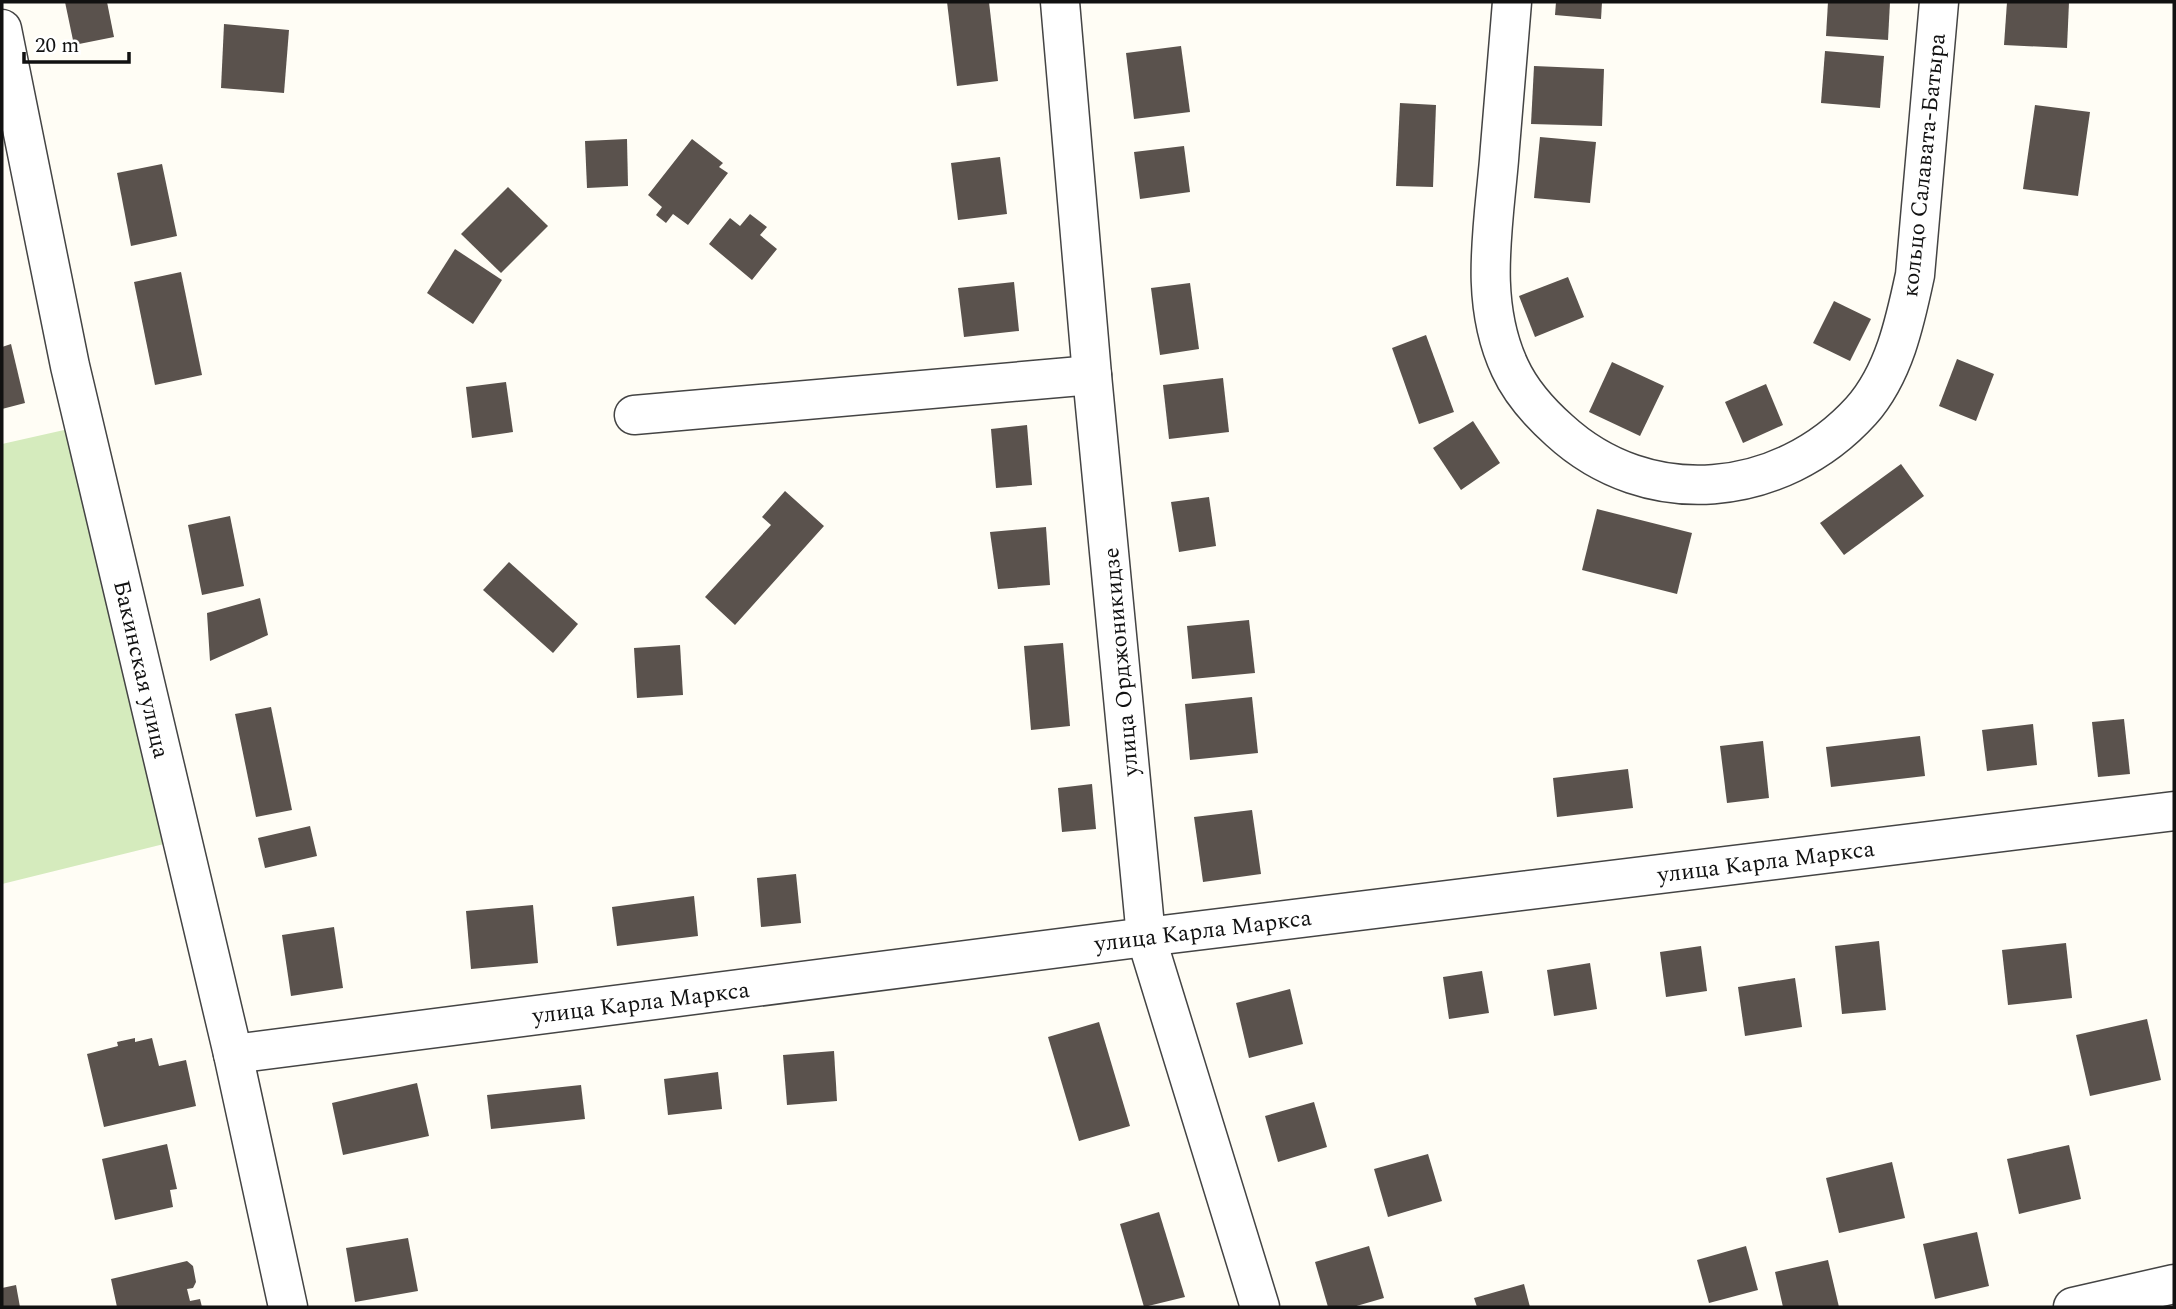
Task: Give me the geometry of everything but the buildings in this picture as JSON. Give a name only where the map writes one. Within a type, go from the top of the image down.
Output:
[{"type":"street","name":"улица Орджоникидзе","points":[[1060,2],[1092,375],[1146,937],[1260,1307]]},
{"type":"street","name":"кольцо Салавата-Батыра","points":[[1512,2],[1489,267],[1493,320],[1511,369],[1540,413],[1578,448],[1625,473],[1676,485],[1728,484],[1779,471],[1824,446],[1862,409],[1890,365],[1907,315],[1915,275],[1939,2]]},
{"type":"street","name":"Бакинская улица","points":[[2,29],[70,366],[233,1054],[288,1307]]},
{"type":"street","points":[[634,415],[1092,375]]},
{"type":"street","name":"улица Карла Маркса","points":[[233,1054],[1146,937],[2174,811]]},
{"type":"street","points":[[2073,1307],[2174,1284]]},
{"type":"green space","points":[[73,428],[164,844],[2,884],[2,444]]}]
